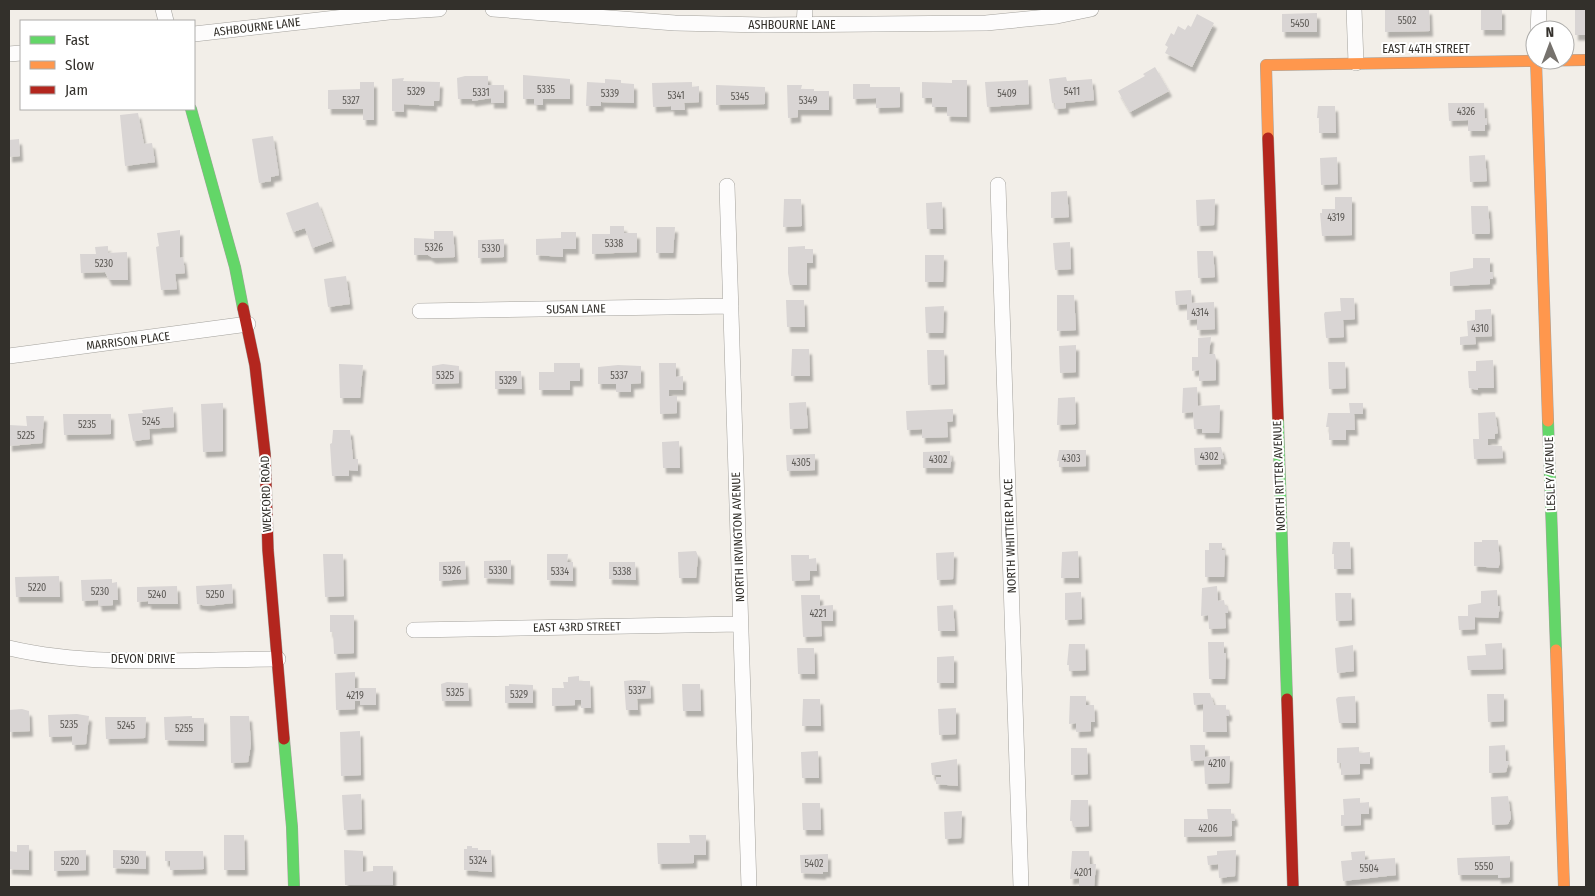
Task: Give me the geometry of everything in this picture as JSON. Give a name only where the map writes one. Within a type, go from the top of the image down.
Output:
[{"type":"street","name":"ASHBOURNE LANE","points":[[195,34],[389,12],[440,9]]},
{"type":"street","name":"ASHBOURNE LANE","points":[[493,9],[675,23],[804,25],[986,23],[1057,16],[1090,9]]},
{"type":"street","points":[[804,25],[805,9]]},
{"type":"street","points":[[1354,9],[1356,63]]},
{"type":"street","name":"EAST 44TH STREET","points":[[1266,65],[1525,61]]},
{"type":"street","name":"NORTH RITTER AVENUE","points":[[1266,65],[1293,887]]},
{"type":"street","name":"LESLEY AVENUE","points":[[1536,70],[1564,887]]},
{"type":"street","name":"WEXFORD ROAD","points":[[191,110],[230,248],[248,324],[262,420],[268,550],[292,827],[294,887]]},
{"type":"street","name":"NORTH WHITTIER PLACE","points":[[998,185],[1021,887]]},
{"type":"street","name":"NORTH IRVINGTON AVENUE","points":[[727,186],[749,887]]},
{"type":"street","name":"SUSAN LANE","points":[[420,312],[731,306]]},
{"type":"street","name":"MARRISON PLACE","points":[[9,356],[248,324]]},
{"type":"street","name":"EAST 43RD STREET","points":[[414,630],[740,624]]},
{"type":"street","name":"DEVON DRIVE","points":[[9,648],[63,657],[110,659],[278,659]]},
{"type":"building","points":[[1429,9],[1430,31],[1385,32],[1385,10]]},
{"type":"building","points":[[1481,9],[1502,9],[1502,30],[1481,30]]},
{"type":"building","points":[[1575,9],[1586,9],[1586,35],[1575,35]]},
{"type":"building","points":[[1317,13],[1317,32],[1282,32],[1282,14]]},
{"type":"building","points":[[1197,14],[1214,23],[1192,67],[1165,53],[1168,47],[1165,45],[1171,33],[1174,35],[1178,26],[1185,30],[1188,25],[1191,27]]},
{"type":"building","points":[[1155,67],[1169,91],[1130,112],[1118,91],[1145,76],[1143,74]]},
{"type":"building","points":[[523,75],[570,79],[570,99],[543,99],[543,105],[534,105],[534,99],[523,99]]},
{"type":"building","points":[[488,76],[488,85],[504,85],[504,103],[491,103],[491,98],[472,101],[472,99],[458,99],[457,78]]},
{"type":"building","points":[[1066,77],[1067,81],[1092,79],[1094,100],[1066,103],[1066,108],[1055,109],[1055,103],[1052,103],[1049,79]]},
{"type":"building","points":[[404,78],[403,81],[440,82],[439,101],[434,101],[434,106],[404,104],[404,112],[392,111],[392,79]]},
{"type":"building","points":[[605,79],[621,80],[621,83],[634,84],[634,103],[601,102],[601,106],[586,106],[587,82],[605,83]]},
{"type":"building","points":[[952,80],[967,80],[967,117],[947,116],[947,107],[932,107],[932,98],[922,98],[922,82],[952,83]]},
{"type":"building","points":[[1028,80],[1029,104],[987,107],[985,82]]},
{"type":"building","points":[[360,82],[374,82],[374,120],[363,120],[363,109],[328,109],[328,90],[360,89]]},
{"type":"building","points":[[692,82],[692,87],[699,86],[699,102],[684,103],[685,110],[671,110],[671,106],[653,107],[652,83]]},
{"type":"building","points":[[853,84],[870,84],[870,87],[900,87],[900,107],[876,108],[876,98],[853,99]]},
{"type":"building","points":[[716,85],[765,87],[765,104],[716,105]]},
{"type":"building","points":[[787,85],[802,85],[801,89],[814,89],[814,91],[829,91],[829,110],[798,110],[798,117],[788,118]]},
{"type":"building","points":[[1448,103],[1484,103],[1485,119],[1487,118],[1485,131],[1468,131],[1468,120],[1449,121]]},
{"type":"building","points":[[1318,106],[1335,106],[1336,133],[1319,133]]},
{"type":"building","points":[[138,113],[144,144],[152,143],[155,162],[125,166],[120,115]]},
{"type":"building","points":[[273,136],[279,175],[271,177],[271,181],[259,183],[252,139]]},
{"type":"building","points":[[19,139],[20,156],[9,157],[9,140]]},
{"type":"building","points":[[1485,155],[1487,181],[1470,182],[1469,156]]},
{"type":"building","points":[[1337,157],[1338,184],[1321,185],[1320,158]]},
{"type":"building","points":[[1067,191],[1069,217],[1051,218],[1051,192]]},
{"type":"building","points":[[1335,197],[1352,197],[1352,235],[1322,236],[1320,213],[1322,213],[1322,209],[1335,209]]},
{"type":"building","points":[[784,199],[801,199],[802,226],[783,227]]},
{"type":"building","points":[[1215,199],[1214,225],[1197,226],[1196,200]]},
{"type":"building","points":[[318,202],[332,241],[312,248],[305,228],[293,232],[286,213]]},
{"type":"building","points":[[942,202],[943,229],[927,229],[926,203]]},
{"type":"building","points":[[1471,206],[1488,206],[1489,234],[1472,234]]},
{"type":"building","points":[[610,226],[624,226],[624,233],[637,233],[637,252],[592,254],[592,234],[610,234]]},
{"type":"building","points":[[656,227],[675,227],[673,253],[656,253]]},
{"type":"building","points":[[180,230],[180,258],[183,257],[185,273],[175,274],[177,289],[161,290],[156,247],[159,246],[157,233]]},
{"type":"building","points":[[434,231],[453,231],[455,257],[433,258],[428,255],[414,255],[414,238],[434,239]]},
{"type":"building","points":[[561,232],[576,232],[576,249],[563,249],[563,257],[536,255],[536,239],[561,238]]},
{"type":"building","points":[[504,239],[504,257],[478,258],[478,240]]},
{"type":"building","points":[[1070,242],[1071,269],[1055,270],[1053,243]]},
{"type":"building","points":[[108,246],[108,253],[127,252],[128,280],[109,280],[105,272],[81,273],[80,254],[96,254],[95,247]]},
{"type":"building","points":[[805,246],[805,249],[813,249],[813,263],[807,263],[807,285],[790,285],[788,247]]},
{"type":"building","points":[[1197,251],[1213,251],[1215,277],[1198,278]]},
{"type":"building","points":[[925,255],[944,255],[943,282],[925,282]]},
{"type":"building","points":[[1473,258],[1490,258],[1490,272],[1493,272],[1493,279],[1490,279],[1490,284],[1450,286],[1450,272],[1473,268]]},
{"type":"building","points":[[346,276],[350,304],[328,307],[324,279]]},
{"type":"building","points":[[1191,290],[1192,303],[1214,302],[1215,329],[1197,330],[1197,319],[1187,320],[1187,304],[1176,305],[1175,291]]},
{"type":"building","points":[[1057,295],[1074,295],[1076,330],[1057,331]]},
{"type":"building","points":[[1340,298],[1354,298],[1355,319],[1343,320],[1344,337],[1326,338],[1324,314],[1325,312],[1341,311]]},
{"type":"building","points":[[786,300],[804,300],[805,327],[787,327]]},
{"type":"building","points":[[944,306],[943,333],[926,333],[925,307]]},
{"type":"building","points":[[1491,309],[1492,336],[1475,337],[1476,344],[1460,345],[1460,337],[1468,336],[1467,321],[1475,320],[1475,310]]},
{"type":"building","points":[[1211,337],[1209,354],[1215,354],[1216,380],[1199,381],[1199,370],[1192,371],[1192,357],[1198,357],[1198,338]]},
{"type":"building","points":[[1076,345],[1076,372],[1060,373],[1059,346]]},
{"type":"building","points":[[792,349],[809,349],[810,376],[791,376]]},
{"type":"building","points":[[927,350],[944,350],[945,384],[928,385]]},
{"type":"building","points":[[1493,360],[1494,388],[1478,388],[1478,390],[1469,388],[1468,371],[1476,371],[1476,361]]},
{"type":"building","points":[[1328,362],[1345,362],[1346,388],[1329,389]]},
{"type":"building","points":[[554,363],[580,363],[580,381],[570,381],[570,390],[539,390],[539,372],[554,372]]},
{"type":"building","points":[[659,363],[676,363],[676,377],[683,376],[683,390],[669,390],[669,396],[677,396],[677,413],[660,414]]},
{"type":"building","points":[[339,364],[363,365],[360,398],[340,398]]},
{"type":"building","points":[[443,364],[459,366],[459,383],[432,384],[432,366]]},
{"type":"building","points":[[618,365],[641,366],[641,383],[631,384],[631,392],[616,392],[616,384],[598,384],[598,367]]},
{"type":"building","points":[[495,371],[521,371],[522,389],[495,389]]},
{"type":"building","points":[[1197,387],[1198,406],[1220,405],[1219,433],[1202,433],[1202,429],[1194,429],[1193,412],[1182,413],[1183,388]]},
{"type":"building","points":[[1075,397],[1076,424],[1057,425],[1058,398]]},
{"type":"building","points":[[806,402],[808,428],[790,429],[789,403]]},
{"type":"building","points":[[223,403],[223,451],[203,452],[201,404]]},
{"type":"building","points":[[1349,403],[1363,403],[1363,414],[1354,414],[1355,430],[1346,430],[1346,440],[1329,440],[1329,427],[1326,427],[1328,413],[1350,413]]},
{"type":"building","points":[[173,407],[174,427],[149,429],[150,439],[133,441],[128,414],[143,413],[142,410]]},
{"type":"building","points":[[953,409],[953,421],[947,422],[948,437],[922,438],[922,429],[907,430],[906,411]]},
{"type":"building","points":[[1495,412],[1498,433],[1495,434],[1495,439],[1488,439],[1488,445],[1502,446],[1503,458],[1474,459],[1473,439],[1479,439],[1478,413]]},
{"type":"building","points":[[63,414],[111,414],[111,434],[64,435]]},
{"type":"building","points":[[26,416],[44,416],[42,443],[9,446],[9,425],[27,426]]},
{"type":"building","points":[[333,430],[350,430],[353,459],[358,459],[358,471],[349,470],[349,476],[332,476],[330,444],[332,443]]},
{"type":"building","points":[[679,441],[680,468],[663,468],[662,442]]},
{"type":"building","points":[[1221,447],[1224,459],[1221,459],[1221,464],[1195,465],[1194,448]]},
{"type":"building","points":[[1059,450],[1086,450],[1086,466],[1059,467],[1059,461],[1057,461]]},
{"type":"building","points":[[950,451],[950,456],[952,456],[950,468],[923,468],[923,452]]},
{"type":"building","points":[[815,454],[815,470],[787,471],[786,455]]},
{"type":"building","points":[[1482,540],[1498,540],[1500,563],[1498,568],[1474,566],[1474,542],[1482,542]]},
{"type":"building","points":[[1333,542],[1350,542],[1351,569],[1334,569]]},
{"type":"building","points":[[1209,543],[1222,543],[1222,550],[1225,550],[1224,577],[1205,577],[1205,550],[1209,550]]},
{"type":"building","points":[[696,551],[698,556],[696,578],[679,578],[678,552]]},
{"type":"building","points":[[1078,551],[1079,578],[1061,578],[1062,552]]},
{"type":"building","points":[[954,552],[953,579],[937,580],[936,553]]},
{"type":"building","points":[[323,554],[343,554],[344,596],[325,597]]},
{"type":"building","points":[[547,554],[568,554],[567,562],[573,562],[573,581],[547,580]]},
{"type":"building","points":[[791,555],[809,555],[809,559],[816,558],[817,571],[810,571],[810,580],[792,581]]},
{"type":"building","points":[[511,560],[511,579],[484,578],[484,561]]},
{"type":"building","points":[[465,561],[466,579],[439,581],[439,562]]},
{"type":"building","points":[[609,562],[635,562],[636,580],[609,579]]},
{"type":"building","points":[[59,576],[60,597],[16,597],[15,577]]},
{"type":"building","points":[[112,579],[112,583],[117,582],[118,600],[113,600],[113,605],[99,606],[98,600],[82,601],[81,580]]},
{"type":"building","points":[[232,584],[233,603],[207,606],[197,604],[196,586]]},
{"type":"building","points":[[177,586],[178,604],[148,604],[148,601],[137,602],[137,587]]},
{"type":"building","points":[[1217,586],[1218,601],[1224,600],[1225,606],[1228,606],[1228,613],[1225,613],[1226,628],[1209,629],[1208,615],[1201,616],[1202,588]]},
{"type":"building","points":[[1497,590],[1498,606],[1500,606],[1498,618],[1475,617],[1475,629],[1459,630],[1458,616],[1468,616],[1468,605],[1481,603],[1481,591]]},
{"type":"building","points":[[1081,592],[1082,619],[1065,620],[1065,593]]},
{"type":"building","points":[[1335,593],[1351,593],[1352,620],[1336,621]]},
{"type":"building","points":[[801,595],[820,595],[820,606],[833,605],[833,621],[821,621],[822,636],[803,637]]},
{"type":"building","points":[[953,605],[955,631],[938,631],[937,606]]},
{"type":"building","points":[[330,615],[354,615],[354,653],[334,654],[333,632],[330,632]]},
{"type":"building","points":[[1208,642],[1224,642],[1224,653],[1226,653],[1225,679],[1209,679]]},
{"type":"building","points":[[1502,643],[1503,669],[1468,670],[1467,656],[1486,655],[1485,644]]},
{"type":"building","points":[[1069,644],[1085,644],[1086,670],[1069,671],[1069,665],[1067,665]]},
{"type":"building","points":[[1353,645],[1354,671],[1337,673],[1335,648]]},
{"type":"building","points":[[797,648],[814,648],[815,674],[798,674]]},
{"type":"building","points":[[954,656],[954,683],[937,683],[937,657]]},
{"type":"building","points":[[355,672],[355,688],[376,688],[376,705],[360,705],[360,701],[355,701],[355,709],[336,710],[335,673]]},
{"type":"building","points":[[579,676],[579,681],[590,681],[591,708],[581,708],[581,700],[575,700],[575,705],[552,706],[552,688],[564,688],[563,682],[568,682],[568,677]]},
{"type":"building","points":[[624,681],[650,681],[651,698],[637,699],[638,710],[626,710]]},
{"type":"building","points":[[447,682],[468,683],[469,701],[442,701],[441,684]]},
{"type":"building","points":[[509,684],[533,685],[533,703],[505,703],[505,686],[509,686]]},
{"type":"building","points":[[682,684],[700,684],[701,711],[683,711]]},
{"type":"building","points":[[1193,693],[1210,693],[1214,705],[1226,705],[1226,710],[1229,710],[1229,716],[1226,716],[1227,732],[1203,732],[1203,704],[1194,705]]},
{"type":"building","points":[[1487,694],[1504,694],[1504,721],[1488,722]]},
{"type":"building","points":[[1070,696],[1086,696],[1086,705],[1094,705],[1095,722],[1091,722],[1091,731],[1076,732],[1076,723],[1069,724]]},
{"type":"building","points":[[1355,696],[1356,723],[1339,723],[1336,699],[1338,697]]},
{"type":"building","points":[[803,699],[820,699],[821,726],[802,726]]},
{"type":"building","points":[[956,708],[956,734],[939,735],[938,709]]},
{"type":"building","points":[[22,709],[29,711],[30,731],[9,732],[9,710]]},
{"type":"building","points":[[77,714],[89,716],[86,744],[72,745],[72,736],[49,737],[48,715]]},
{"type":"building","points":[[192,716],[192,718],[204,718],[204,741],[165,740],[164,717]]},
{"type":"building","points":[[230,716],[249,716],[251,744],[248,762],[231,763]]},
{"type":"building","points":[[105,717],[146,717],[145,738],[106,739]]},
{"type":"building","points":[[360,731],[361,775],[341,776],[340,732]]},
{"type":"building","points":[[1190,745],[1205,745],[1205,757],[1230,756],[1229,783],[1205,784],[1204,760],[1191,761]]},
{"type":"building","points":[[1505,745],[1506,761],[1509,761],[1506,772],[1489,773],[1489,746]]},
{"type":"building","points":[[1359,747],[1359,753],[1370,752],[1370,764],[1360,764],[1360,774],[1341,775],[1341,763],[1337,763],[1337,748]]},
{"type":"building","points":[[1071,748],[1087,748],[1088,774],[1071,775]]},
{"type":"building","points":[[818,751],[819,778],[802,778],[801,752]]},
{"type":"building","points":[[957,759],[958,786],[936,784],[936,777],[941,777],[941,775],[932,775],[931,763]]},
{"type":"building","points":[[361,794],[362,829],[344,830],[342,795]]},
{"type":"building","points":[[1508,796],[1511,818],[1508,824],[1492,825],[1491,797]]},
{"type":"building","points":[[1360,798],[1360,803],[1369,802],[1369,814],[1361,814],[1361,825],[1341,826],[1341,815],[1344,815],[1343,799]]},
{"type":"building","points":[[1071,800],[1088,800],[1089,826],[1073,827],[1072,821],[1070,821]]},
{"type":"building","points":[[802,803],[820,803],[821,830],[803,830]]},
{"type":"building","points":[[1207,809],[1231,809],[1231,814],[1234,814],[1235,821],[1232,821],[1232,836],[1184,837],[1184,819],[1208,819]]},
{"type":"building","points":[[962,811],[961,838],[945,839],[944,812]]},
{"type":"building","points":[[224,835],[244,835],[245,870],[224,870]]},
{"type":"building","points":[[689,835],[706,835],[706,855],[694,855],[694,863],[658,864],[657,843],[690,843]]},
{"type":"building","points":[[17,845],[29,845],[29,870],[9,869],[9,851],[17,852]]},
{"type":"building","points":[[467,846],[478,848],[478,850],[491,850],[492,872],[464,870],[464,849],[467,849]]},
{"type":"building","points":[[86,850],[86,870],[54,871],[54,851]]},
{"type":"building","points":[[113,850],[146,851],[146,869],[113,868]]},
{"type":"building","points":[[344,850],[363,851],[363,872],[373,871],[373,866],[393,866],[393,885],[345,885]]},
{"type":"building","points":[[1236,850],[1235,876],[1219,878],[1218,864],[1208,865],[1207,856],[1217,855],[1217,851]]},
{"type":"building","points":[[165,851],[203,851],[204,869],[170,870],[170,861],[165,861]]},
{"type":"building","points":[[1072,851],[1089,851],[1090,864],[1096,864],[1094,887],[1079,887],[1079,878],[1070,879]]},
{"type":"building","points":[[1365,851],[1365,860],[1395,858],[1396,875],[1343,881],[1341,861],[1352,860],[1351,852]]},
{"type":"building","points":[[828,854],[828,872],[823,872],[823,874],[801,873],[800,855]]},
{"type":"building","points":[[1510,856],[1510,877],[1498,878],[1498,875],[1458,875],[1457,858]]},
{"type":"traffic: fast","points":[[191,110],[235,267],[243,308]]},
{"type":"traffic: fast","points":[[1278,419],[1287,699]]},
{"type":"traffic: fast","points":[[1548,421],[1556,650]]},
{"type":"traffic: fast","points":[[284,739],[292,827],[294,887]]},
{"type":"traffic: slow","points":[[1268,138],[1266,65],[1586,60]]},
{"type":"traffic: slow","points":[[1536,70],[1548,421]]},
{"type":"traffic: slow","points":[[1556,650],[1564,887]]},
{"type":"traffic: jam","points":[[1268,138],[1278,419]]},
{"type":"traffic: jam","points":[[243,308],[255,365],[265,454],[268,550],[284,739]]},
{"type":"traffic: jam","points":[[1287,699],[1293,887]]}]
